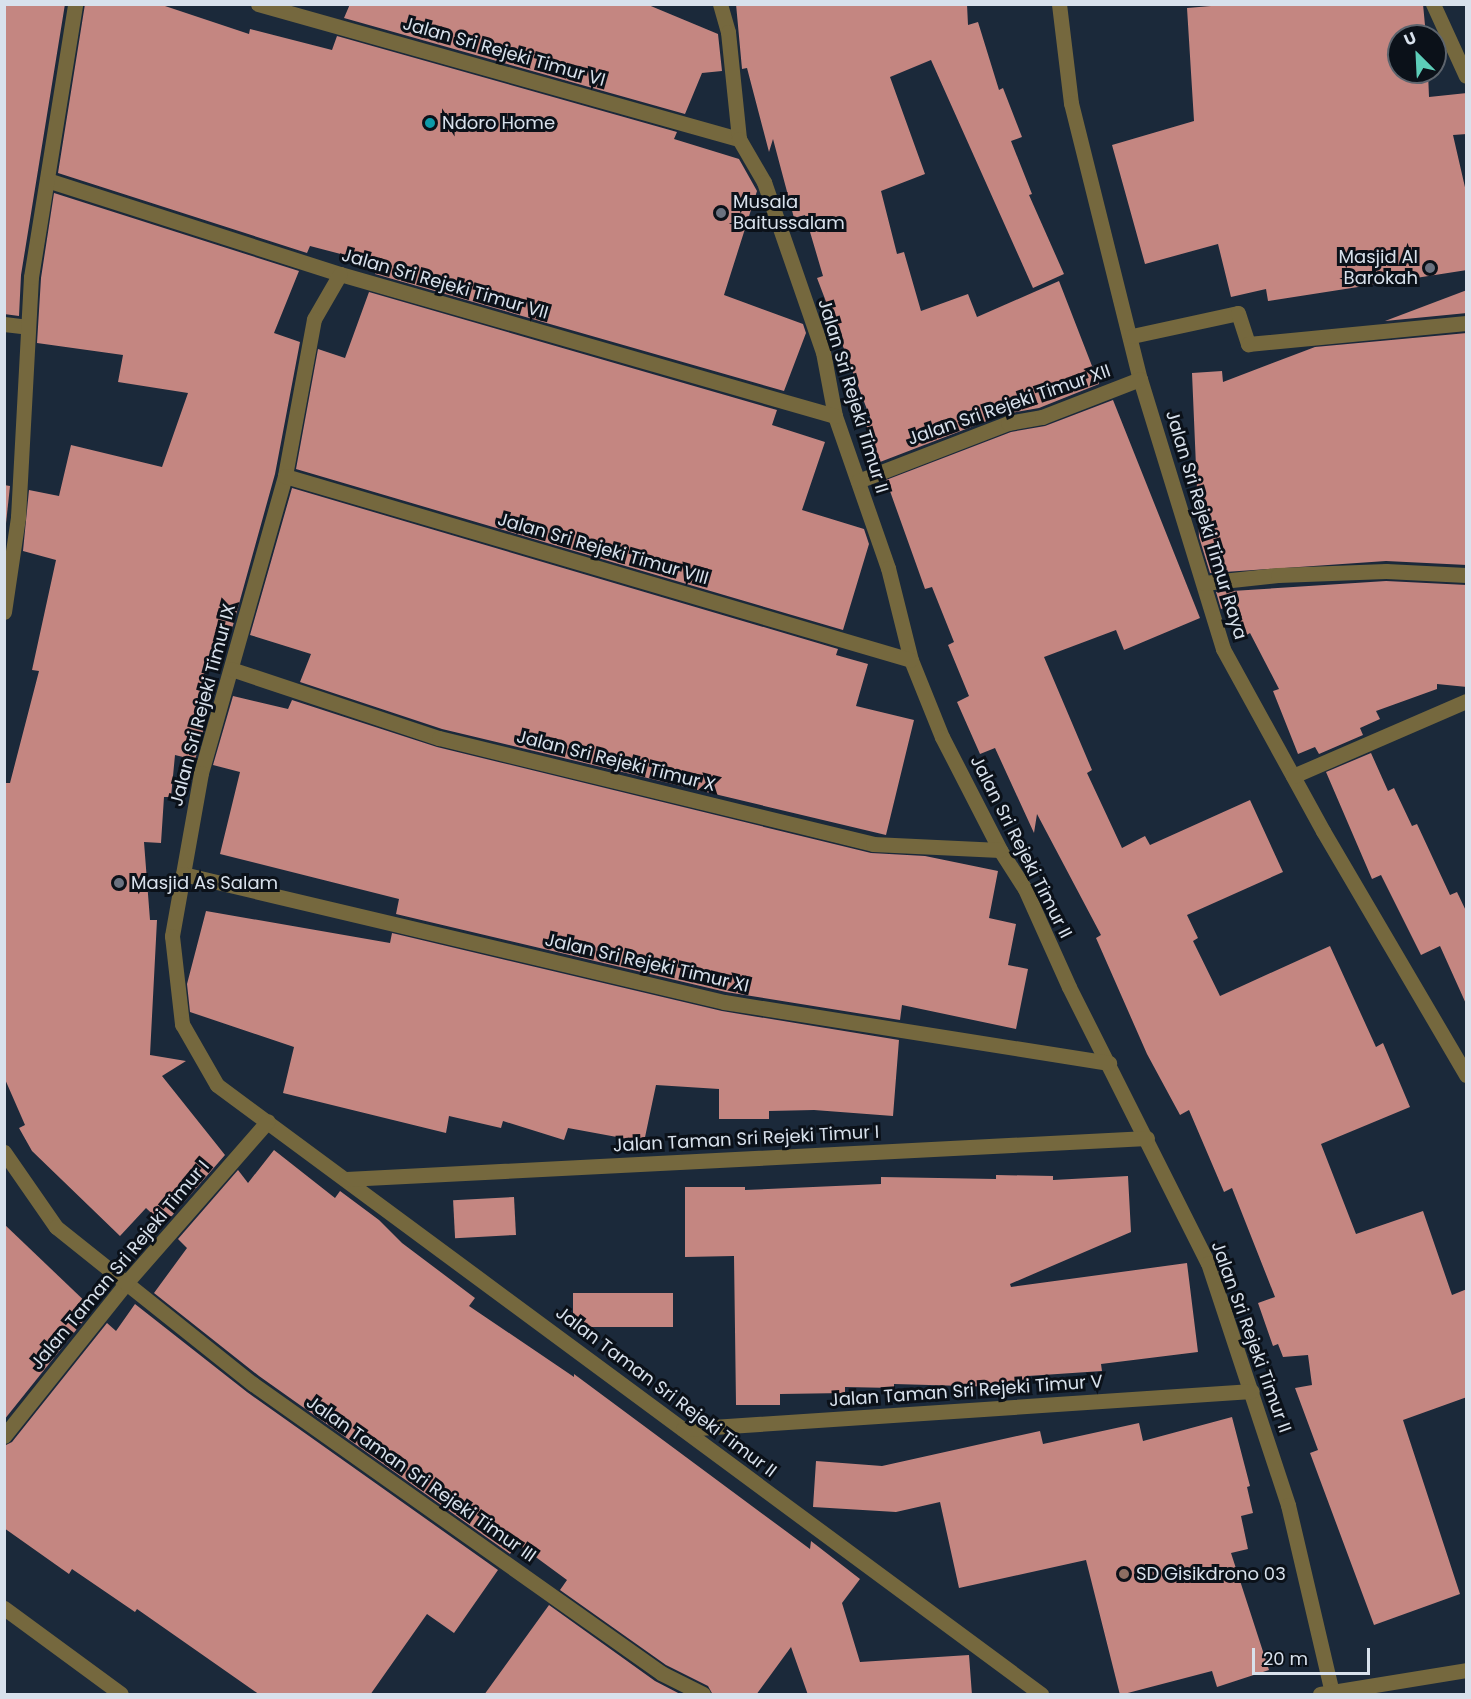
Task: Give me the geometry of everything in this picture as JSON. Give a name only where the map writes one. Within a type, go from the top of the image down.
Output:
[{"type":"street","points":[[4,612],[18,517],[32,277],[75,4]]},
{"type":"street","name":"Jalan Sri Rejeki Timur VI","points":[[258,4],[739,139]]},
{"type":"street","name":"Jalan Sri Rejeki Timur II","points":[[720,4],[728,32],[739,139],[764,182],[823,352],[835,416],[888,568],[911,660],[942,736],[1000,850],[1025,889],[1208,1263],[1288,1505],[1326,1694]]},
{"type":"street","name":"Jalan Sri Rejeki Timur Raya","points":[[1059,4],[1071,103],[1131,336],[1140,380],[1223,649],[1293,777],[1467,1075]]},
{"type":"street","points":[[1433,4],[1467,76]]},
{"type":"street","name":"Jalan Sri Rejeki Timur VII","points":[[47,180],[340,274],[835,416]]},
{"type":"street","name":"Jalan Sri Rejeki Timur IX","points":[[268,1121],[217,1085],[182,1024],[172,936],[201,773],[285,476],[314,319],[340,274]]},
{"type":"street","points":[[1131,336],[1238,313],[1248,344],[1467,322]]},
{"type":"street","points":[[4,324],[28,327]]},
{"type":"street","name":"Jalan Sri Rejeki Timur XII","points":[[858,481],[1008,423],[1042,417],[1140,380]]},
{"type":"street","name":"Jalan Sri Rejeki Timur VIII","points":[[285,476],[911,660]]},
{"type":"street","points":[[1204,583],[1278,575],[1386,571],[1467,575]]},
{"type":"street","name":"Jalan Sri Rejeki Timur X","points":[[231,669],[439,738],[873,844],[1000,850]]},
{"type":"street","points":[[1293,777],[1467,701]]},
{"type":"street","name":"Jalan Sri Rejeki Timur XI","points":[[183,874],[724,1002],[1109,1063]]},
{"type":"street","name":"Jalan Taman Sri Rejeki Timur II","points":[[268,1121],[1041,1695]]},
{"type":"street","name":"Jalan Taman Sri Rejeki Timur I","points":[[4,1436],[126,1283],[268,1121]]},
{"type":"street","name":"Jalan Taman Sri Rejeki Timur I","points":[[346,1179],[1147,1138]]},
{"type":"street","name":"Jalan Taman Sri Rejeki Timur III","points":[[4,1152],[56,1227],[253,1384],[661,1673],[703,1695]]},
{"type":"street","name":"Jalan Taman Sri Rejeki Timur V","points":[[683,1429],[1252,1391]]},
{"type":"street","points":[[4,1608],[121,1695]]},
{"type":"street","points":[[1326,1694],[1467,1670]]},
{"type":"building","points":[[4,4],[65,4],[21,275],[19,316],[4,314]]},
{"type":"building","points":[[85,4],[159,4],[249,34],[250,29],[332,50],[337,36],[677,132],[674,139],[739,159],[757,191],[724,295],[803,324],[806,333],[784,391],[375,274],[379,264],[310,246],[307,253],[58,173]]},
{"type":"building","points":[[350,4],[646,4],[718,34],[722,71],[702,73],[685,114],[344,18]]},
{"type":"building","points":[[736,4],[967,4],[968,25],[978,22],[999,90],[1003,88],[1022,137],[1011,141],[1032,194],[1029,195],[1064,274],[1033,288],[931,60],[890,77],[925,174],[881,191],[897,254],[904,252],[921,311],[968,294],[977,317],[1059,281],[1099,384],[1039,408],[1005,414],[880,462],[865,422],[871,420],[817,278],[823,276],[805,215],[794,218],[773,139],[769,152],[747,68],[742,69]]},
{"type":"building","points":[[1235,4],[1423,4],[1425,24],[1387,24],[1387,84],[1428,84],[1429,97],[1467,93],[1467,134],[1453,135],[1467,196],[1467,270],[1268,301],[1266,289],[1231,297],[1218,244],[1145,264],[1112,145],[1194,121],[1187,8]]},
{"type":"building","points":[[54,193],[299,271],[274,333],[300,342],[275,474],[232,629],[219,625],[200,688],[214,692],[195,760],[175,755],[171,797],[164,797],[161,843],[144,842],[150,920],[157,920],[150,1055],[186,1061],[162,1076],[225,1155],[164,1225],[146,1208],[120,1236],[32,1151],[19,1128],[25,1125],[4,1077],[4,783],[10,783],[39,671],[32,670],[56,560],[23,551],[29,490],[59,496],[71,445],[162,467],[188,393],[118,382],[123,355],[37,343],[41,278]]},
{"type":"building","points":[[1467,290],[1467,313],[1385,321]]},
{"type":"building","points":[[369,292],[777,410],[772,425],[825,442],[802,510],[864,529],[869,544],[843,630],[296,469],[318,349],[345,358]]},
{"type":"building","points":[[1467,333],[1467,565],[1386,561],[1210,573],[1199,537],[1192,373],[1222,371],[1223,382],[1315,347]]},
{"type":"building","points":[[1113,400],[1200,618],[1124,650],[1116,630],[1044,657],[1092,770],[1087,773],[1122,848],[1145,836],[1150,845],[1250,800],[1283,872],[1187,915],[1198,938],[1193,941],[1220,996],[1330,946],[1376,1047],[1383,1043],[1410,1107],[1321,1144],[1356,1234],[1423,1211],[1452,1295],[1467,1289],[1467,1397],[1403,1420],[1460,1594],[1374,1625],[1310,1453],[1318,1450],[1295,1388],[1312,1385],[1308,1355],[1283,1357],[1278,1344],[1273,1346],[1258,1303],[1275,1297],[1232,1188],[1224,1192],[1189,1110],[1180,1115],[1147,1054],[1096,938],[1101,935],[1037,814],[1034,833],[995,748],[980,754],[957,702],[969,696],[948,645],[954,642],[932,587],[925,589],[886,480],[1011,432],[1045,426]]},
{"type":"building","points":[[4,485],[10,486],[4,542]]},
{"type":"building","points":[[292,488],[838,649],[836,655],[868,664],[856,706],[914,720],[886,835],[442,729],[300,682],[311,654],[250,635]]},
{"type":"building","points":[[1386,581],[1467,585],[1467,687],[1437,684],[1437,689],[1376,711],[1380,719],[1360,728],[1363,735],[1319,754],[1315,747],[1298,754],[1273,691],[1279,689],[1250,633],[1245,636],[1232,605],[1221,609],[1216,592]]},
{"type":"building","points":[[233,696],[288,709],[292,700],[437,747],[871,853],[925,856],[998,871],[989,918],[1016,924],[1008,965],[1028,969],[1016,1029],[902,1005],[900,1020],[726,992],[396,914],[399,899],[220,854],[240,772],[213,765]]},
{"type":"building","points":[[1371,753],[1388,791],[1394,788],[1412,826],[1417,824],[1450,895],[1457,892],[1467,913],[1467,1006],[1440,946],[1421,955],[1381,875],[1372,879],[1326,772]]},
{"type":"building","points":[[206,911],[390,943],[392,933],[722,1011],[899,1040],[893,1116],[814,1110],[769,1111],[769,1119],[719,1119],[719,1089],[656,1085],[644,1142],[568,1128],[564,1140],[503,1121],[501,1128],[449,1116],[446,1133],[283,1093],[294,1047],[190,1012],[187,984]]},
{"type":"building","points":[[274,1150],[335,1198],[340,1191],[379,1220],[402,1243],[475,1298],[469,1306],[574,1377],[574,1374],[810,1549],[811,1541],[860,1579],[842,1603],[860,1662],[969,1655],[972,1695],[808,1695],[791,1647],[756,1695],[713,1695],[708,1686],[666,1665],[560,1590],[567,1580],[518,1544],[510,1554],[259,1376],[154,1293],[187,1248],[178,1239],[238,1170],[248,1183]]},
{"type":"building","points":[[996,1175],[1053,1176],[1053,1180],[1128,1176],[1131,1232],[1010,1284],[1011,1287],[1187,1263],[1198,1352],[1101,1364],[1102,1371],[1028,1376],[1031,1388],[894,1384],[894,1388],[845,1387],[845,1393],[780,1394],[780,1405],[736,1405],[734,1256],[685,1257],[685,1187],[745,1187],[745,1190],[881,1184],[881,1177],[996,1179]]},
{"type":"building","points":[[514,1197],[516,1235],[455,1238],[453,1200]]},
{"type":"building","points":[[4,1224],[93,1309],[4,1420]]},
{"type":"building","points":[[573,1293],[673,1293],[673,1327],[573,1327]]},
{"type":"building","points":[[135,1304],[247,1392],[498,1570],[454,1633],[427,1614],[370,1695],[260,1695],[137,1609],[135,1612],[72,1569],[69,1574],[4,1528],[4,1446],[12,1442],[107,1323],[116,1331]]},
{"type":"building","points":[[1232,1417],[1250,1486],[1247,1487],[1253,1513],[1241,1516],[1248,1549],[1231,1553],[1269,1670],[1217,1687],[1212,1671],[1120,1695],[1086,1560],[959,1588],[940,1502],[896,1512],[813,1507],[816,1461],[882,1466],[1040,1431],[1043,1444],[1139,1423],[1143,1441]]},
{"type":"building","points":[[549,1605],[655,1681],[682,1695],[484,1695]]},
{"type":"place","name":"Ndoro Home","points":[[430,123]]},
{"type":"place","name":"Musala Baitussalam","points":[[721,213]]},
{"type":"place","name":"Masjid Al Barokah","points":[[1430,268]]},
{"type":"place","name":"Masjid As Salam","points":[[119,883]]},
{"type":"place","name":"SD Gisikdrono 03","points":[[1124,1574]]}]
